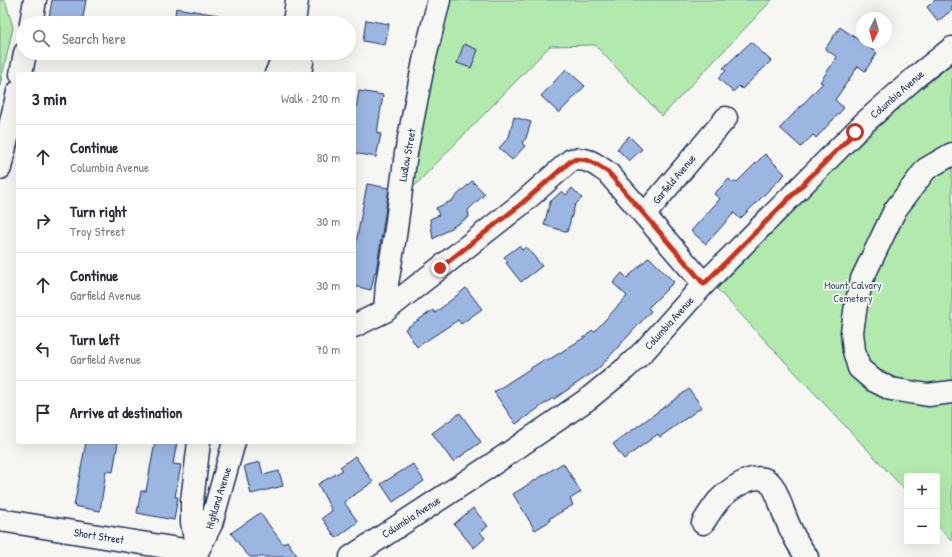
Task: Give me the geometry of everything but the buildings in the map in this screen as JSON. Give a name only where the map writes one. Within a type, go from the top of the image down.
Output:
[{"type":"street","points":[[32,16],[35,0]]},
{"type":"street","points":[[295,16],[297,0]]},
{"type":"street","name":"Ludlow Street","points":[[386,311],[387,284],[406,153],[424,61],[439,0]]},
{"type":"street","name":"Columbia Avenue","points":[[351,557],[495,463],[588,399],[626,368],[645,350],[704,284],[864,123],[917,76],[952,48]]},
{"type":"street","points":[[21,72],[24,60]]},
{"type":"street","points":[[277,72],[282,60]]},
{"type":"street","points":[[300,72],[301,60]]},
{"type":"street","points":[[0,168],[16,100]]},
{"type":"street","name":"Garfield Avenue","points":[[356,325],[386,311],[520,205],[572,160],[579,158],[599,165],[608,172],[645,214],[726,118]]},
{"type":"street","points":[[952,154],[926,169],[895,210],[862,279],[852,332],[854,351],[859,368],[873,380],[891,389],[928,396],[952,392]]},
{"type":"street","points":[[645,214],[704,284]]},
{"type":"street","name":"Highland Avenue","points":[[197,555],[192,522],[192,501],[199,444]]},
{"type":"street","name":"Highland Avenue","points":[[197,555],[211,524],[233,444]]},
{"type":"street","points":[[703,522],[720,499],[732,490],[744,482],[760,478],[766,479],[772,485],[790,530],[807,557]]},
{"type":"street","name":"Short Street","points":[[0,520],[197,555]]},
{"type":"green space","points":[[0,0],[5,0],[13,27],[0,86]]},
{"type":"green space","points":[[438,0],[772,0],[662,116],[595,45],[550,46],[399,202]]},
{"type":"green space","name":"Mount Calvary Cemetery","points":[[952,64],[952,541],[940,528],[940,473],[904,473],[904,489],[717,289],[837,166],[911,97]]},
{"type":"route","points":[[440,268],[520,205],[572,160],[579,158],[599,165],[608,172],[704,284],[855,132]]}]
